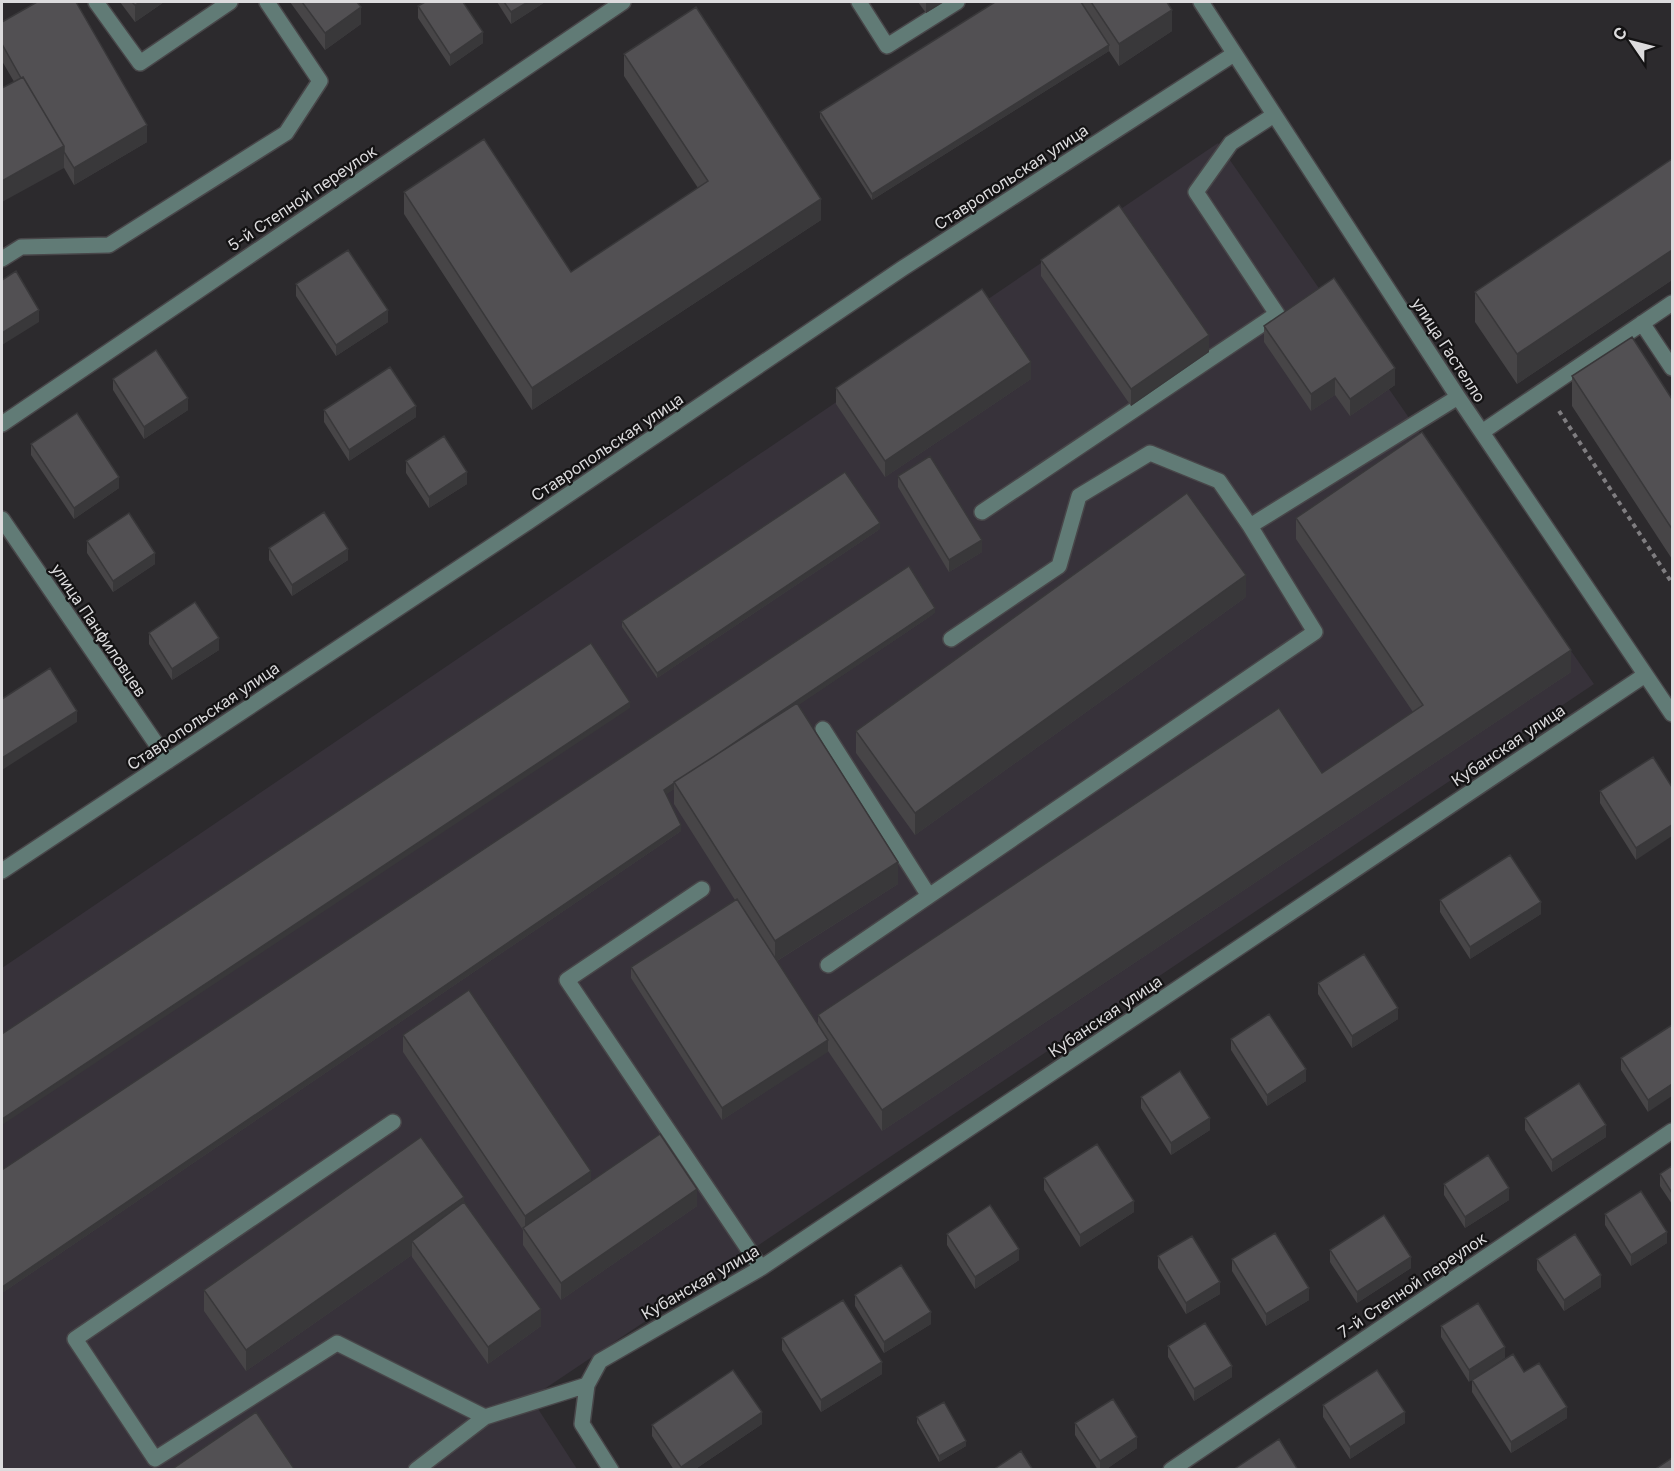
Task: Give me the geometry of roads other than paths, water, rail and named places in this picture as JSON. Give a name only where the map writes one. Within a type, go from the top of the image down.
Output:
[{"type":"street","points":[[96,2],[140,63],[230,2]]},
{"type":"street","points":[[2,259],[21,247],[109,245],[286,133],[320,81],[267,2]]},
{"type":"street","name":"5-й Степной переулок","points":[[2,424],[623,2]]},
{"type":"street","points":[[859,2],[887,46],[957,2]]},
{"type":"street","name":"улица Гастелло","points":[[1206,4],[1234,54],[1458,397],[1672,714]]},
{"type":"street","name":"Ставропольская улица","points":[[2,871],[538,515],[903,268],[1234,54]]},
{"type":"street","points":[[982,512],[1276,314],[1197,192],[1231,143],[1274,114]]},
{"type":"street","points":[[1482,432],[1672,303]]},
{"type":"street","points":[[1642,324],[1672,368]]},
{"type":"street","points":[[1250,526],[1458,397]]},
{"type":"street","points":[[828,965],[1315,632],[1250,526],[1219,481],[1150,453],[1078,496],[1059,566],[951,639]]},
{"type":"street","name":"улица Панфиловцев","points":[[2,519],[168,761]]},
{"type":"street","name":"Кубанская улица","points":[[587,1385],[600,1361],[761,1268],[1645,675]]},
{"type":"street","points":[[823,729],[929,896]]},
{"type":"street","points":[[702,889],[567,980],[761,1268]]},
{"type":"street","points":[[393,1122],[75,1339],[155,1459],[337,1343],[485,1417]]},
{"type":"street","name":"7-й Степной переулок","points":[[1171,1470],[1672,1131]]},
{"type":"street","points":[[417,1470],[485,1417],[587,1385],[582,1424],[611,1470]]}]
